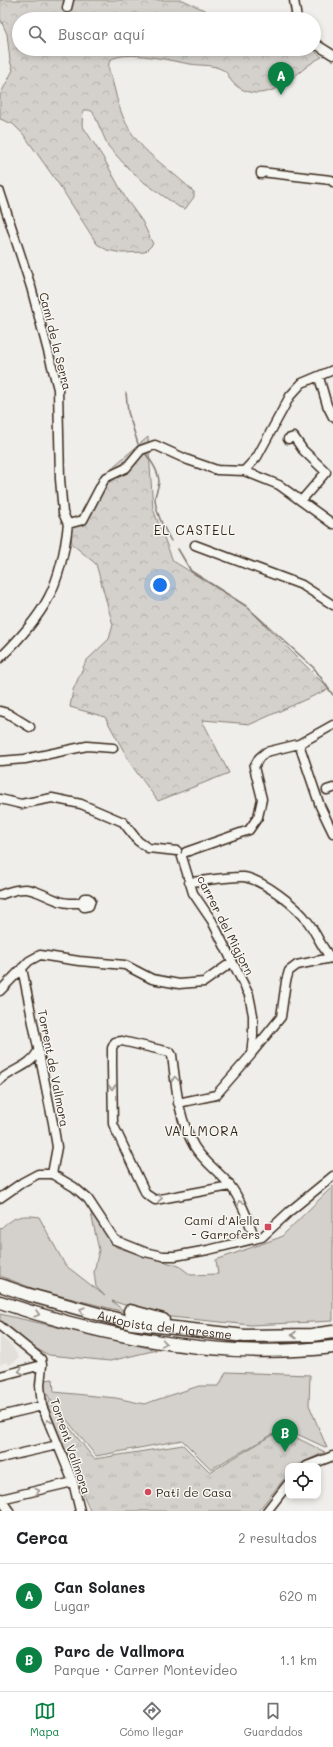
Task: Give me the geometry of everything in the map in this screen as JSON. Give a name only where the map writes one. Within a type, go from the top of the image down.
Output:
[{"type":"highway","name":"Autopista del Maresme","points":[[0,1285],[26,1294],[131,1323],[245,1336],[312,1335],[333,1332]]},
{"type":"highway","name":"Autopista del Maresme","points":[[0,1302],[39,1315],[113,1334],[205,1349],[245,1351],[333,1347]]},
{"type":"highway","points":[[130,1311],[157,1320],[245,1336]]},
{"type":"street","points":[[294,0],[296,12]]},
{"type":"street","points":[[321,47],[333,55]]},
{"type":"street","points":[[261,174],[261,172],[331,180],[333,182]]},
{"type":"street","name":"Camí de la Serra","points":[[0,192],[31,288],[58,389],[63,513],[68,524]]},
{"type":"street","points":[[244,471],[257,457],[290,396],[302,383],[333,370]]},
{"type":"street","points":[[319,377],[327,405],[333,417]]},
{"type":"street","points":[[288,439],[294,437],[303,450],[326,472],[301,501]]},
{"type":"street","points":[[0,658],[26,632],[47,603],[56,583],[65,551],[68,524],[83,520],[105,478],[126,468],[141,450],[155,445],[188,460],[217,470],[244,471],[279,485],[333,524]]},
{"type":"street","points":[[195,544],[302,585],[333,605]]},
{"type":"street","points":[[0,711],[11,715],[30,727]]},
{"type":"street","points":[[0,799],[21,804],[52,798],[81,804],[123,822],[145,846],[151,849],[182,853],[244,833],[253,826],[258,817],[262,799],[255,775],[256,763],[266,752],[299,744],[333,725]]},
{"type":"street","points":[[299,744],[320,806],[333,833]]},
{"type":"street","points":[[0,761],[25,759],[87,746],[112,748]]},
{"type":"street","name":"carrer del Migjorn","points":[[182,853],[189,882],[194,893],[212,921],[249,995],[252,1006],[253,1036],[251,1055]]},
{"type":"street","points":[[189,882],[243,877],[255,880],[281,896],[308,921],[325,951],[332,959]]},
{"type":"street","points":[[0,895],[16,889],[29,888],[44,893],[61,902],[81,904]]},
{"type":"street","points":[[0,991],[33,957],[43,955],[125,966],[157,980],[179,984],[194,984],[209,979],[232,962]]},
{"type":"street","points":[[178,1103],[216,1095],[251,1055],[281,1017],[286,981],[289,971],[297,965],[332,959]]},
{"type":"street","name":"Torrent de Vallmora","points":[[22,968],[57,1147],[52,1174]]},
{"type":"street","points":[[230,1186],[155,1200],[146,1194],[113,1124],[112,1048],[115,1042],[122,1041],[170,1052],[172,1055],[178,1103],[195,1146],[230,1186],[242,1205],[255,1239]]},
{"type":"street","points":[[0,1080],[17,1068],[28,1064],[38,1051]]},
{"type":"street","points":[[28,1064],[42,1068]]},
{"type":"street","points":[[0,1198],[23,1182],[38,1174],[52,1174],[74,1187],[88,1200],[115,1240],[145,1252],[175,1256],[255,1239],[262,1236],[333,1176]]},
{"type":"street","points":[[0,1326],[38,1355],[42,1365],[0,1376]]},
{"type":"street","name":"Torrent Vallmora","points":[[42,1365],[40,1385],[42,1406],[73,1482],[80,1511]]},
{"type":"street","points":[[0,1416],[42,1406]]},
{"type":"street","points":[[0,1458],[58,1445]]},
{"type":"street","points":[[315,1463],[333,1456]]},
{"type":"street","points":[[9,1511],[0,1499],[73,1482]]},
{"type":"street","points":[[268,1511],[285,1488]]},
{"type":"shaded area","points":[[0,1336],[12,1346],[19,1358],[9,1365],[7,1362],[0,1365]]},
{"type":"green space","points":[[0,0],[183,0],[208,12],[12,12],[12,56],[127,56],[110,60],[109,64],[109,71],[119,107],[126,124],[134,137],[154,158],[194,192],[194,197],[185,209],[179,207],[138,178],[108,146],[93,112],[83,110],[82,125],[104,159],[126,199],[142,221],[153,244],[145,252],[122,253],[107,250],[97,244],[60,186],[24,135],[13,124],[0,119],[0,95],[13,70],[10,61],[7,34],[0,18]]},
{"type":"green space","points":[[138,56],[322,57],[314,61],[285,84],[268,92],[255,93],[239,88],[232,82],[226,72],[219,68]]},
{"type":"green space","points":[[148,437],[153,509],[173,561],[246,606],[329,689],[251,724],[202,720],[229,773],[158,801],[132,766],[105,717],[70,707],[73,690],[86,661],[109,639],[113,625],[96,564],[72,544],[70,528],[84,523],[102,476]]},
{"type":"green space","points":[[333,1186],[333,1321],[251,1325],[160,1316],[112,1301],[125,1312],[37,1290],[0,1276],[0,1229],[18,1217],[39,1217],[65,1265],[105,1296],[96,1287],[94,1272],[99,1250],[90,1209],[116,1247],[179,1266],[191,1275],[218,1274],[216,1260],[281,1237]]},
{"type":"green space","points":[[0,1314],[157,1350],[110,1361],[49,1355],[30,1346],[0,1322]]},
{"type":"green space","points":[[226,1372],[310,1375],[309,1405],[327,1448],[284,1428],[211,1469],[182,1440],[96,1456],[50,1399],[44,1389],[45,1380],[53,1379],[54,1392],[116,1398],[144,1404],[199,1386],[219,1386]]},
{"type":"green space","points":[[42,1392],[94,1459],[183,1445],[210,1472],[278,1432],[299,1439],[325,1452],[301,1463],[285,1463],[285,1478],[258,1511],[90,1511]]},
{"type":"waterway","points":[[126,393],[128,412],[138,444]]},
{"type":"waterway","points":[[145,453],[157,473],[159,481],[155,497],[157,510],[171,541]]},
{"type":"waterway","points":[[178,549],[191,571],[246,606],[314,668],[333,695]]},
{"type":"place","name":"Can Solanes","points":[[281,95]]},
{"type":"place","name":"Camí d'Alella - Garrofers","points":[[268,1227]]},
{"type":"place","name":"Parc de Vallmora","points":[[285,1452]]},
{"type":"place","name":"Pati de Casa","points":[[148,1492]]},
{"type":"district","name":"EL CASTELL","points":[[195,529]]},
{"type":"district","name":"VALLMORA","points":[[202,1130]]}]
